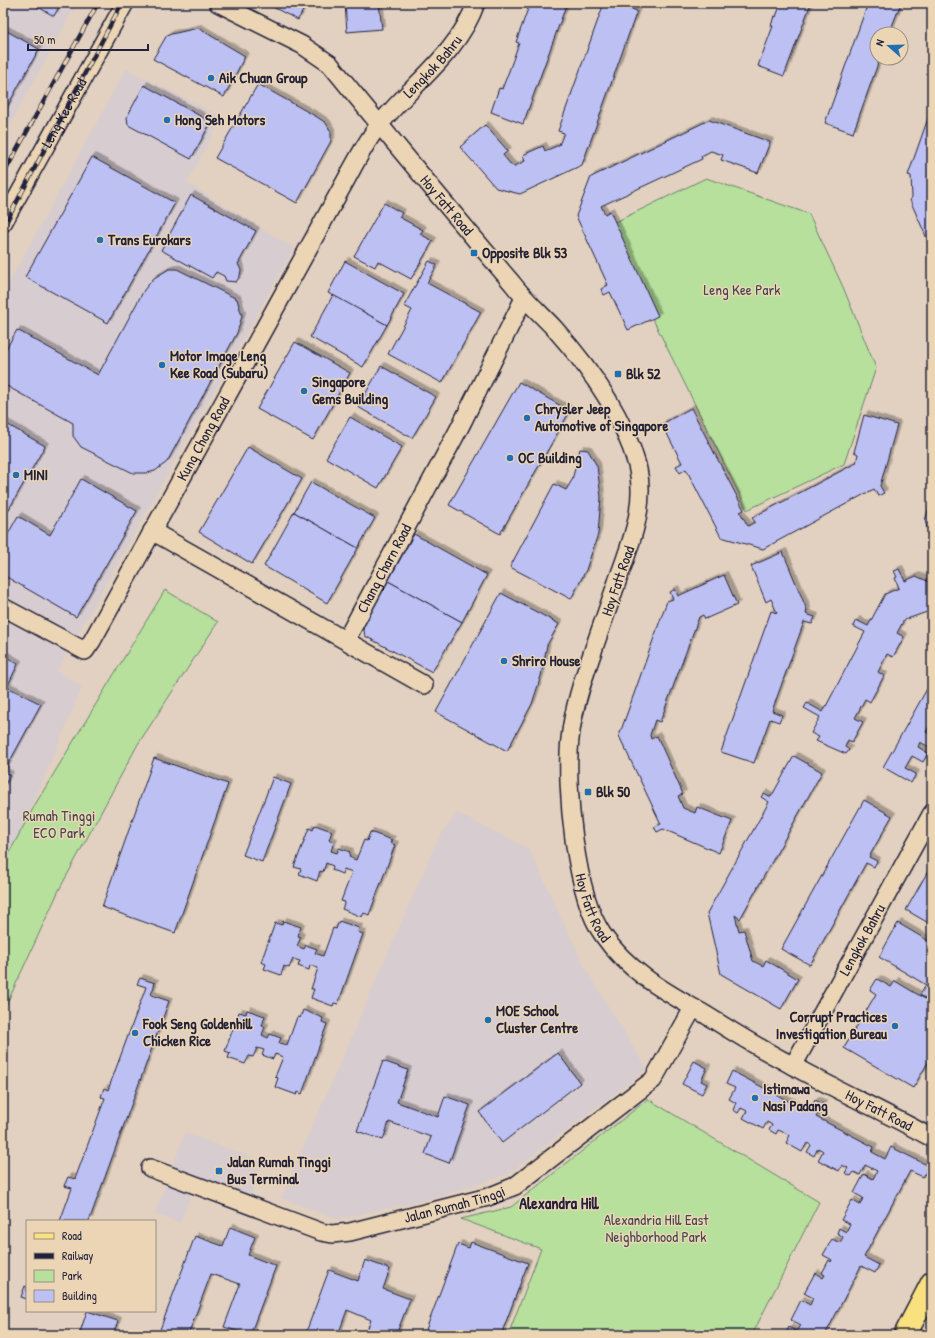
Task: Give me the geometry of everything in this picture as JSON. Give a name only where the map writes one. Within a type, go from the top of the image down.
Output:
[{"type":"main road","points":[[905,1335],[932,1283]]},
{"type":"street","name":"Leng Kee Road","points":[[3,223],[125,3]]},
{"type":"street","name":"Hoy Fatt Road","points":[[218,3],[302,45],[324,60],[524,298],[556,331],[582,362],[611,406],[629,444],[637,464],[641,486],[639,510],[632,541],[588,666],[570,739],[569,776],[576,850],[582,882],[594,919],[602,934],[638,974],[793,1066],[932,1138]]},
{"type":"street","name":"Lengkok Bahru","points":[[379,124],[449,51],[462,33],[476,3]]},
{"type":"street","name":"Kung Chong Road","points":[[3,607],[85,651],[92,642],[341,189],[379,124]]},
{"type":"street","name":"Chang Charn Road","points":[[346,640],[458,431],[524,298]]},
{"type":"street","points":[[152,531],[424,685]]},
{"type":"street","name":"Lengkok Bahru","points":[[793,1066],[932,813]]},
{"type":"street","name":"Jalan Rumah Tinggi","points":[[150,1168],[321,1232],[332,1234],[350,1232],[488,1197],[515,1186],[653,1080],[693,1008]]},
{"type":"shaded area","points":[[3,3],[77,3],[3,137]]},
{"type":"shaded area","points":[[126,69],[222,117],[187,183],[294,248],[57,671],[82,687],[3,876],[3,294]]},
{"type":"shaded area","name":"MOE School Cluster Centre","points":[[457,813],[529,849],[587,972],[647,1069],[508,1174],[438,1197],[338,1219],[281,1198],[438,839]]},
{"type":"shaded area","points":[[185,1133],[263,1162],[251,1195],[198,1176],[180,1223],[155,1214]]},
{"type":"green space","name":"Leng Kee Park","points":[[706,178],[809,214],[843,287],[876,368],[844,464],[747,510],[607,226]]},
{"type":"green space","name":"Rumah Tinggi ECO Park","points":[[165,590],[218,622],[138,744],[59,890],[3,1012],[3,864],[36,803]]},
{"type":"green space","name":"Alexandria Hill East Neighborhood Park","points":[[648,1099],[819,1202],[752,1335],[508,1335],[541,1249],[461,1219],[511,1207]]},
{"type":"building","points":[[31,3],[61,3],[54,16]]},
{"type":"building","points":[[265,3],[307,3],[298,20]]},
{"type":"building","points":[[345,3],[379,3],[382,29],[347,32]]},
{"type":"building","points":[[530,3],[567,3],[523,124],[491,112],[499,88],[502,89],[509,71],[519,43],[516,42]]},
{"type":"building","points":[[604,3],[615,3],[637,11],[582,165],[520,194],[496,188],[460,147],[485,125],[508,151],[503,155],[511,165],[515,166],[525,161],[523,155],[543,146],[545,151],[559,145],[564,133],[558,131]]},
{"type":"building","points":[[781,3],[811,3],[784,76],[758,66],[773,26],[771,26],[774,16],[776,17]]},
{"type":"building","points":[[868,3],[901,3],[892,26],[869,26],[869,66],[877,66],[853,133],[825,123]]},
{"type":"building","name":"Aik Chuan Group","points":[[198,28],[245,56],[224,97],[153,59],[167,35]]},
{"type":"building","points":[[3,29],[39,49],[3,114]]},
{"type":"building","points":[[258,84],[317,117],[326,123],[331,132],[331,141],[297,203],[215,158]]},
{"type":"building","name":"Hong Seh Motors","points":[[144,85],[211,122],[191,159],[128,125],[127,117]]},
{"type":"building","points":[[932,107],[932,250],[910,200],[912,197],[911,176],[908,175]]},
{"type":"building","points":[[709,120],[770,142],[758,173],[721,160],[723,155],[711,151],[701,156],[702,159],[601,206],[605,214],[610,211],[658,316],[628,330],[610,292],[604,295],[601,289],[608,285],[576,216],[591,177]]},
{"type":"building","name":"Trans Eurokars","points":[[92,157],[175,203],[108,323],[25,277]]},
{"type":"building","points":[[191,195],[256,231],[238,264],[241,270],[240,276],[236,282],[226,281],[224,276],[216,272],[212,278],[161,250]]},
{"type":"building","points":[[384,203],[402,213],[399,217],[423,230],[420,234],[433,241],[411,279],[378,261],[375,267],[354,256]]},
{"type":"building","points":[[345,261],[404,294],[387,325],[328,293]]},
{"type":"building","points":[[429,261],[437,265],[427,283],[481,312],[442,383],[388,354],[412,310],[404,306]]},
{"type":"building","name":"Motor Image Leng Kee Road (Subaru)","points":[[169,269],[177,269],[237,299],[242,316],[237,333],[167,462],[155,471],[147,473],[133,473],[81,447],[73,436],[73,423],[3,384],[3,354],[17,330],[98,375],[144,290],[154,278]]},
{"type":"building","points":[[333,295],[387,325],[363,367],[310,337]]},
{"type":"building","name":"Singapore Gems Building","points":[[295,342],[350,373],[313,440],[257,409]]},
{"type":"building","points":[[381,366],[436,397],[412,438],[358,407]]},
{"type":"building","name":"OC Building","points":[[519,382],[570,411],[500,534],[449,505]]},
{"type":"building","points":[[691,408],[744,510],[740,512],[748,526],[755,522],[752,518],[856,463],[858,454],[854,452],[864,415],[897,425],[880,486],[884,493],[878,496],[874,489],[763,549],[721,537],[686,469],[680,473],[676,466],[682,463],[662,424]]},
{"type":"building","points":[[350,417],[402,447],[378,488],[326,458]]},
{"type":"building","name":"MINI","points":[[3,422],[45,446],[9,509],[3,505]]},
{"type":"building","points":[[248,447],[302,479],[252,564],[199,532]]},
{"type":"building","points":[[580,449],[588,450],[597,466],[601,497],[598,534],[586,570],[571,599],[510,567],[554,484],[566,490],[572,480]]},
{"type":"building","points":[[81,479],[137,511],[76,617],[3,575],[3,543],[18,516],[50,535]]},
{"type":"building","points":[[311,482],[375,518],[358,548],[294,512]]},
{"type":"building","points":[[932,500],[932,547],[925,520]]},
{"type":"building","points":[[3,509],[7,511],[3,518]]},
{"type":"building","points":[[294,512],[358,548],[327,603],[264,566]]},
{"type":"building","points":[[414,534],[487,575],[462,622],[388,581]]},
{"type":"building","points":[[783,552],[807,610],[806,614],[815,617],[812,624],[804,622],[772,711],[782,715],[779,722],[770,719],[754,763],[721,752],[771,611],[777,613],[771,599],[766,602],[751,566]]},
{"type":"building","points":[[899,569],[905,581],[916,576],[932,583],[932,605],[930,611],[904,620],[897,633],[904,637],[893,657],[887,654],[878,672],[884,676],[870,702],[865,699],[855,718],[863,722],[852,742],[848,740],[845,747],[849,750],[846,754],[816,741],[819,737],[811,733],[820,717],[804,708],[807,703],[823,712],[865,632],[853,626],[856,620],[868,626],[885,594],[899,588],[894,571]]},
{"type":"building","points":[[724,575],[737,605],[705,619],[703,615],[699,617],[660,722],[655,720],[650,735],[651,739],[657,736],[683,794],[678,796],[683,808],[695,813],[697,807],[732,821],[719,853],[663,829],[657,832],[654,827],[661,824],[619,736],[667,601],[673,599],[670,592],[675,589],[678,596]]},
{"type":"building","points":[[388,581],[462,622],[432,672],[365,636],[363,626]]},
{"type":"building","name":"Shriro House","points":[[501,593],[559,624],[547,645],[541,676],[532,704],[507,751],[436,712]]},
{"type":"building","points":[[3,655],[18,664],[7,687],[41,704],[4,772],[10,775],[3,788]]},
{"type":"building","points":[[932,660],[932,668],[928,666]]},
{"type":"building","points":[[932,680],[932,721],[926,732],[932,735],[932,746],[931,748],[920,742],[918,747],[928,753],[923,762],[912,756],[905,768],[916,774],[911,783],[883,767]]},
{"type":"building","points":[[794,756],[822,772],[740,919],[735,915],[739,931],[744,930],[753,961],[763,966],[766,960],[798,979],[781,1009],[721,974],[707,913],[769,802],[761,797],[764,793],[771,797]]},
{"type":"building","points":[[154,758],[228,784],[175,933],[102,907]]},
{"type":"building","points":[[273,777],[291,784],[262,862],[243,855]]},
{"type":"building","points":[[864,800],[892,816],[869,857],[877,861],[874,867],[866,863],[810,965],[781,949]]},
{"type":"building","points":[[315,825],[332,831],[329,840],[334,842],[331,851],[337,853],[339,848],[350,852],[349,857],[356,860],[364,840],[367,841],[370,832],[392,840],[390,843],[395,845],[369,915],[364,913],[362,917],[342,909],[345,902],[341,901],[352,872],[344,869],[342,874],[332,870],[333,866],[326,863],[323,872],[320,871],[317,881],[299,874],[301,869],[294,867],[309,828],[313,830]]},
{"type":"building","points":[[932,864],[932,925],[906,910]]},
{"type":"building","points":[[283,921],[301,927],[298,936],[301,937],[297,946],[304,949],[306,945],[317,949],[315,953],[323,956],[333,928],[336,929],[339,921],[359,928],[358,932],[363,934],[338,1004],[334,1003],[333,1006],[311,998],[314,989],[311,989],[318,968],[310,965],[309,970],[298,966],[300,961],[293,959],[289,968],[284,966],[281,975],[264,969],[266,964],[261,962],[275,923],[282,925]]},
{"type":"building","points":[[898,923],[932,943],[932,1002],[920,995],[926,985],[879,957]]},
{"type":"building","points":[[140,978],[155,983],[151,995],[169,1001],[89,1220],[60,1220],[72,1188],[64,1186],[68,1177],[75,1179],[105,1098],[101,1097],[104,1088],[108,1090],[146,987],[137,984]]},
{"type":"building","name":"Corrupt Practices Investigation Bureau","points":[[877,979],[891,987],[895,981],[932,1003],[932,1060],[930,1059],[913,1088],[844,1048],[876,994],[870,990]]},
{"type":"building","points":[[247,1010],[265,1016],[262,1026],[265,1027],[262,1035],[268,1038],[270,1034],[281,1038],[279,1043],[287,1045],[297,1017],[300,1018],[303,1010],[323,1018],[322,1022],[327,1024],[302,1094],[298,1092],[297,1095],[275,1087],[278,1078],[275,1077],[283,1057],[275,1054],[273,1059],[262,1055],[264,1050],[257,1048],[253,1057],[249,1056],[245,1064],[228,1058],[230,1053],[225,1051],[239,1012],[246,1014]]},
{"type":"building","points":[[558,1053],[580,1083],[502,1143],[479,1112]]},
{"type":"building","points":[[383,1061],[408,1070],[397,1102],[438,1117],[445,1096],[470,1105],[449,1163],[425,1154],[431,1137],[389,1122],[383,1140],[357,1131]]},
{"type":"building","points":[[694,1061],[707,1068],[701,1081],[707,1084],[702,1094],[682,1084]]},
{"type":"building","points":[[732,1071],[809,1112],[815,1100],[823,1104],[816,1117],[874,1147],[872,1152],[885,1159],[891,1147],[929,1166],[923,1177],[910,1171],[864,1257],[879,1265],[875,1273],[861,1266],[825,1335],[789,1335],[786,1333],[789,1327],[797,1332],[801,1325],[791,1320],[801,1300],[810,1305],[813,1298],[804,1293],[815,1273],[823,1278],[825,1275],[822,1273],[829,1260],[831,1262],[832,1260],[823,1255],[832,1239],[840,1243],[843,1237],[837,1233],[839,1228],[846,1232],[850,1224],[841,1220],[852,1200],[860,1205],[863,1198],[854,1193],[864,1174],[873,1179],[877,1171],[865,1165],[860,1175],[854,1172],[851,1176],[845,1173],[848,1168],[842,1165],[839,1171],[818,1160],[823,1151],[818,1148],[814,1156],[807,1152],[811,1145],[807,1143],[802,1152],[786,1143],[790,1135],[778,1130],[776,1134],[769,1130],[772,1125],[767,1122],[763,1129],[743,1118],[747,1111],[741,1108],[738,1113],[733,1110],[736,1103],[729,1099],[735,1088],[726,1084]]},
{"type":"building","points":[[230,1227],[255,1237],[248,1255],[276,1266],[250,1335],[224,1327],[240,1284],[211,1274],[188,1335],[158,1335],[195,1236],[223,1246]]},
{"type":"building","points":[[471,1242],[528,1263],[501,1335],[424,1335],[458,1244],[469,1248]]},
{"type":"building","points":[[365,1260],[390,1269],[383,1289],[410,1299],[396,1335],[365,1335],[371,1320],[347,1310],[338,1335],[305,1335],[329,1270],[358,1281]]},
{"type":"building","points":[[25,1286],[26,1299],[21,1297]]},
{"type":"building","points":[[87,1312],[118,1321],[113,1335],[79,1335]]},
{"type":"railway","points":[[3,175],[98,3]]},
{"type":"railway","points":[[3,228],[122,3]]},
{"type":"place","name":"Aik Chuan Group","points":[[211,78]]},
{"type":"place","name":"Hong Seh Motors","points":[[167,120]]},
{"type":"place","name":"Trans Eurokars","points":[[100,240]]},
{"type":"place","name":"Opposite Blk 53","points":[[474,253]]},
{"type":"place","name":"Motor Image Leng Kee Road (Subaru)","points":[[162,365]]},
{"type":"place","name":"Blk 52","points":[[618,374]]},
{"type":"place","name":"Singapore Gems Building","points":[[304,391]]},
{"type":"place","name":"Chrysler Jeep Automotive of Singapore","points":[[527,418]]},
{"type":"place","name":"OC Building","points":[[510,458]]},
{"type":"place","name":"MINI","points":[[16,475]]},
{"type":"place","name":"Shriro House","points":[[504,661]]},
{"type":"place","name":"Blk 50","points":[[588,792]]},
{"type":"place","name":"MOE School Cluster Centre","points":[[488,1020]]},
{"type":"place","name":"Corrupt Practices Investigation Bureau","points":[[895,1026]]},
{"type":"place","name":"Fook Seng Goldenhill Chicken Rice","points":[[135,1033]]},
{"type":"place","name":"Istimawa Nasi Padang","points":[[755,1098]]},
{"type":"place","name":"Jalan Rumah Tinggi Bus Terminal","points":[[219,1171]]},
{"type":"district","name":"Alexandra Hill","points":[[559,1203]]}]
